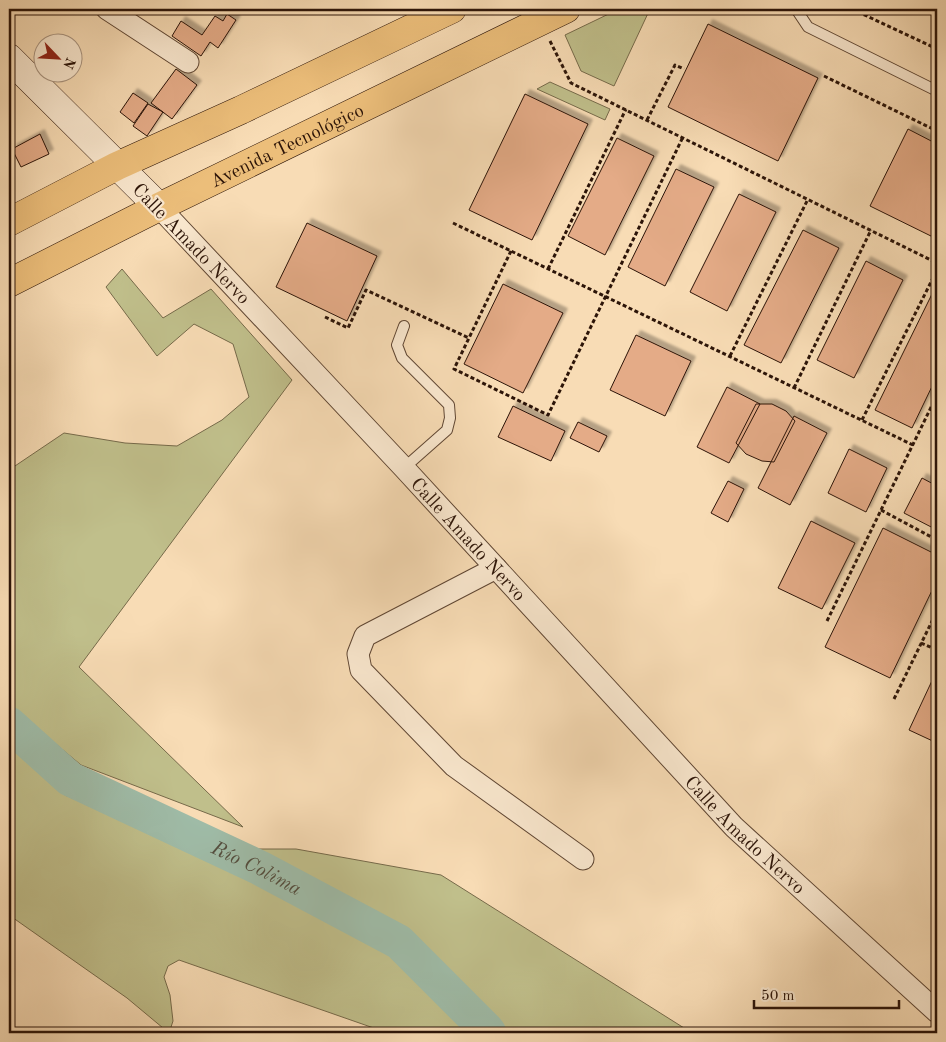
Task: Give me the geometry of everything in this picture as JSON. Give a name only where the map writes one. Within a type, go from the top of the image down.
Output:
[{"type":"main road","points":[[9,222],[117,166],[241,110],[452,9]]},
{"type":"main road","name":"Avenida Tecnológico","points":[[9,282],[159,206],[566,9]]},
{"type":"street","points":[[107,9],[188,62]]},
{"type":"street","name":"Calle Amado Nervo","points":[[9,58],[159,206],[404,468],[734,827],[937,1012]]},
{"type":"street","points":[[496,568],[365,636],[358,654],[360,670],[454,766],[583,859]]},
{"type":"lane","points":[[796,9],[808,27],[937,91]]},
{"type":"lane","points":[[404,326],[397,345],[402,358],[449,405],[450,418],[447,430],[404,468]]},
{"type":"path","points":[[852,9],[937,49]]},
{"type":"path","points":[[548,38],[571,83],[937,263]]},
{"type":"path","points":[[648,120],[675,65],[684,69]]},
{"type":"path","points":[[824,76],[937,131]]},
{"type":"path","points":[[548,269],[626,109]]},
{"type":"path","points":[[511,251],[454,369],[548,415],[683,137]]},
{"type":"path","points":[[730,356],[808,199]]},
{"type":"path","points":[[453,223],[913,445]]},
{"type":"path","points":[[794,388],[871,230]]},
{"type":"path","points":[[862,420],[937,270]]},
{"type":"path","points":[[325,317],[348,328],[366,290],[469,338]]},
{"type":"path","points":[[827,621],[936,402],[937,395]]},
{"type":"path","points":[[881,510],[937,540]]},
{"type":"path","points":[[894,699],[937,611]]},
{"type":"path","points":[[922,643],[937,650]]},
{"type":"shaded area","points":[[619,9],[650,9],[614,86],[581,71],[565,35]]},
{"type":"shaded area","points":[[550,82],[610,109],[605,120],[537,89]]},
{"type":"shaded area","points":[[122,269],[163,318],[211,289],[292,380],[79,667],[243,827],[81,765],[9,705],[9,470],[64,433],[125,443],[177,446],[222,420],[249,397],[233,344],[194,324],[157,356],[106,287]]},
{"type":"shaded area","points":[[9,746],[65,795],[195,849],[296,849],[441,875],[692,1033],[388,1033],[179,960],[168,966],[164,977],[170,995],[173,1021],[169,1033],[127,998],[9,915]]},
{"type":"building","points":[[227,14],[236,20],[218,48],[210,42],[201,56],[172,36],[181,21],[202,35],[215,16],[223,21]]},
{"type":"building","points":[[708,24],[818,78],[778,161],[668,107]]},
{"type":"building","points":[[176,69],[197,85],[172,119],[151,103]]},
{"type":"building","points":[[133,93],[148,103],[134,123],[120,112]]},
{"type":"building","points":[[525,94],[588,124],[532,240],[469,210]]},
{"type":"building","points":[[148,104],[163,112],[147,136],[133,126]]},
{"type":"building","points":[[908,129],[937,144],[937,239],[870,206]]},
{"type":"building","points":[[40,134],[49,154],[21,167],[12,149]]},
{"type":"building","points":[[617,138],[654,156],[605,255],[568,236]]},
{"type":"building","points":[[676,169],[714,187],[665,286],[628,267]]},
{"type":"building","points":[[739,194],[776,212],[727,311],[690,292]]},
{"type":"building","points":[[307,223],[377,256],[347,321],[276,287]]},
{"type":"building","points":[[803,230],[839,248],[781,363],[744,345]]},
{"type":"building","points":[[866,261],[903,280],[854,378],[817,360]]},
{"type":"building","points":[[503,284],[563,313],[523,393],[464,364]]},
{"type":"building","points":[[932,294],[937,296],[937,376],[912,428],[875,410]]},
{"type":"building","points":[[636,335],[691,361],[665,416],[610,390]]},
{"type":"building","points":[[727,387],[760,404],[729,463],[697,447]]},
{"type":"building","points":[[756,404],[772,404],[786,411],[795,421],[774,462],[762,461],[746,454],[736,443]]},
{"type":"building","points":[[513,406],[565,431],[551,461],[498,437]]},
{"type":"building","points":[[794,416],[827,433],[790,505],[758,488]]},
{"type":"building","points":[[578,422],[607,436],[599,452],[570,438]]},
{"type":"building","points":[[849,449],[887,468],[866,512],[828,493]]},
{"type":"building","points":[[922,478],[937,486],[937,530],[904,513]]},
{"type":"building","points":[[728,481],[744,489],[728,522],[711,513]]},
{"type":"building","points":[[811,521],[855,543],[822,609],[778,588]]},
{"type":"building","points":[[883,528],[937,555],[937,580],[890,678],[825,647]]},
{"type":"building","points":[[937,670],[937,743],[909,730]]},
{"type":"waterway","name":"Río Colima","points":[[9,724],[70,779],[260,868],[399,942],[489,1033]]}]
